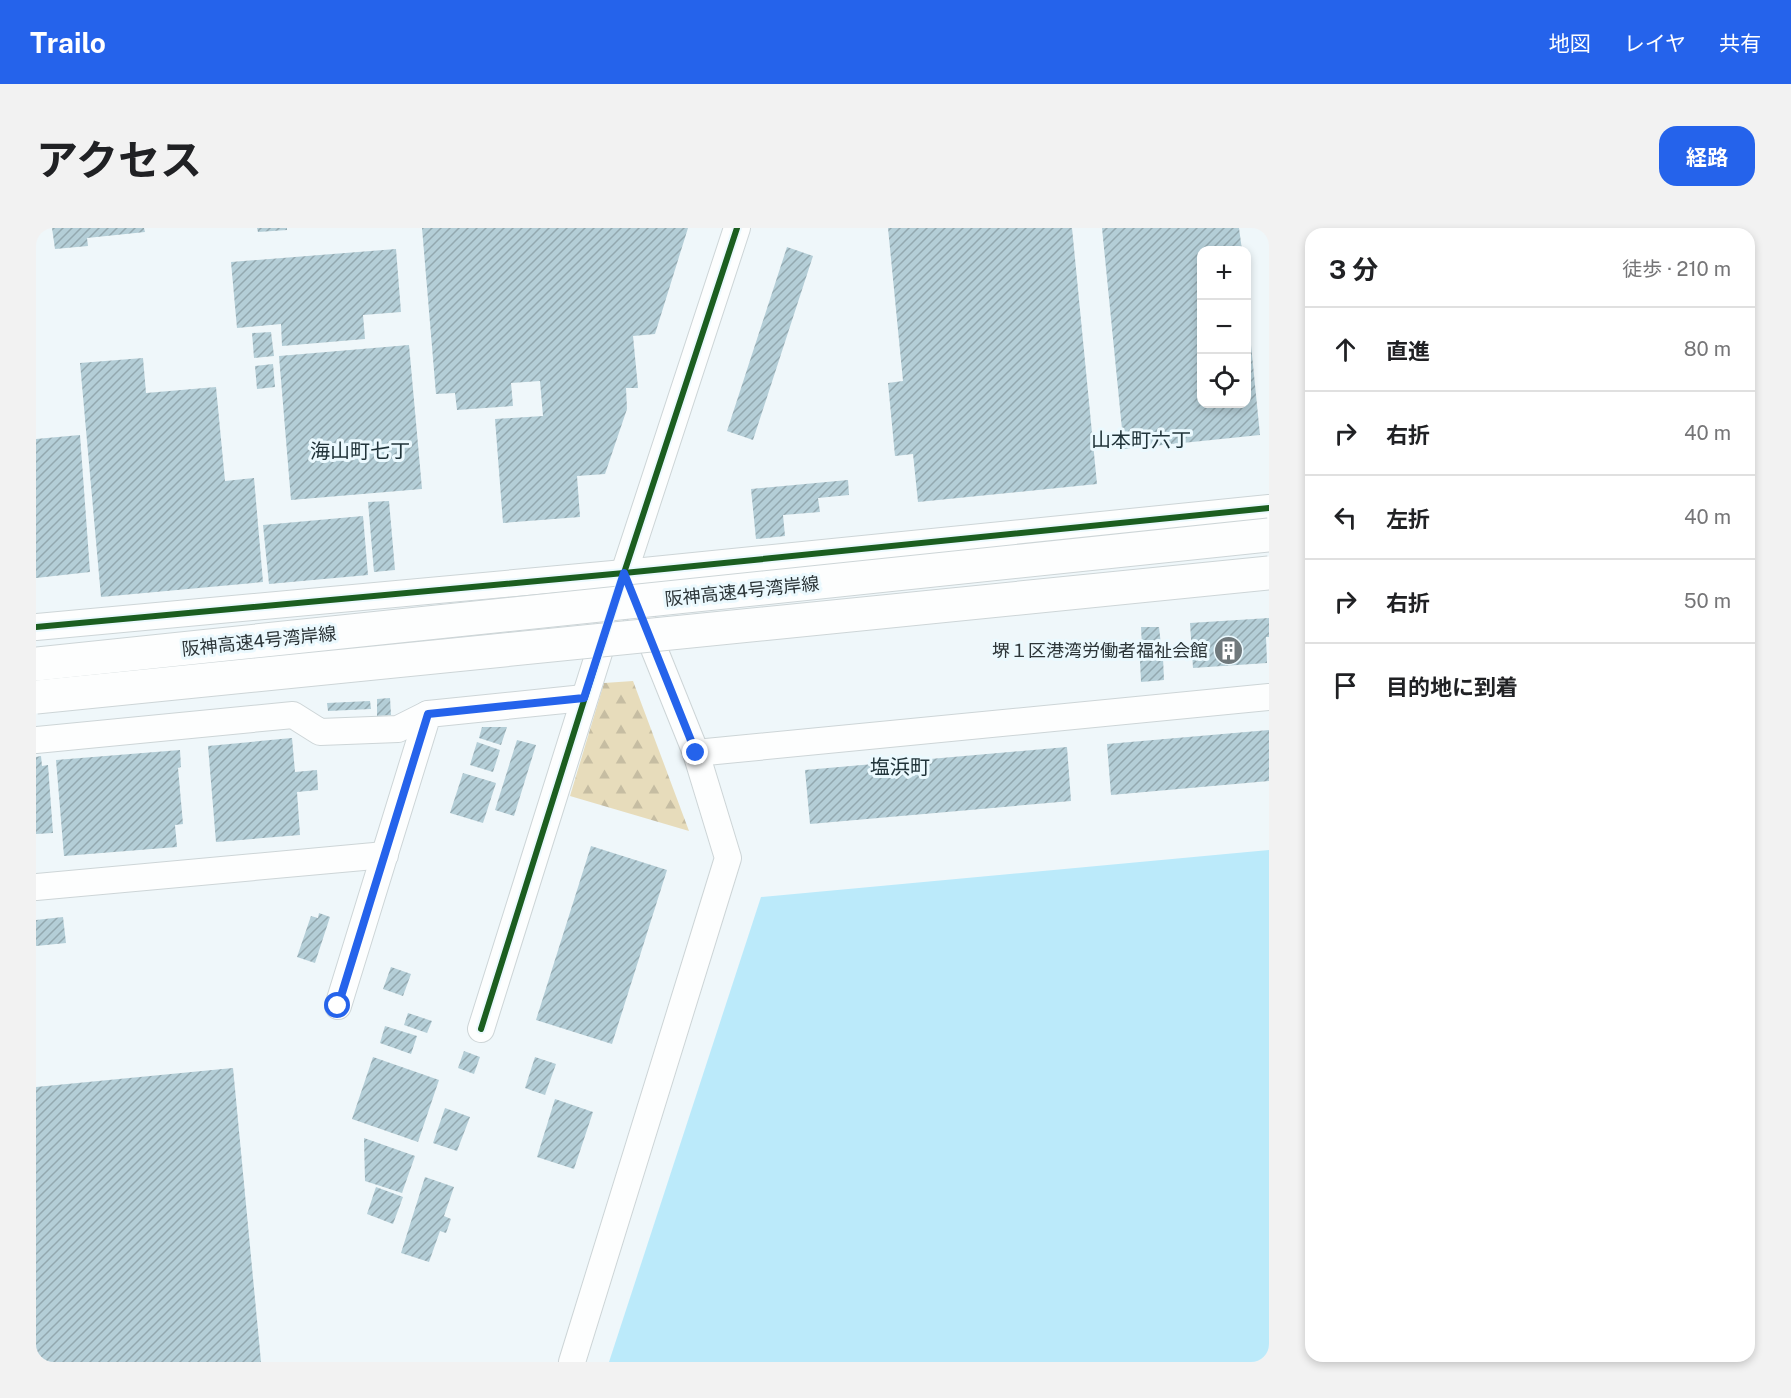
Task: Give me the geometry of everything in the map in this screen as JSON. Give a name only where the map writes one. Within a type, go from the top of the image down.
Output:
[{"type":"highway","name":"阪神高速4号湾岸線","points":[[36,664],[1269,535]]},
{"type":"highway","name":"阪神高速4号湾岸線","points":[[36,696],[1269,573]]},
{"type":"street","points":[[481,1029],[584,698],[737,228]]},
{"type":"street","points":[[36,627],[624,573],[1269,508]]},
{"type":"street","points":[[572,1362],[728,858],[696,753],[624,573]]},
{"type":"street","points":[[696,753],[1269,697]]},
{"type":"street","points":[[36,740],[293,715],[320,732],[398,729],[428,714],[584,698]]},
{"type":"street","points":[[338,1006],[428,714]]},
{"type":"street","points":[[36,887],[385,855]]},
{"type":"green space","points":[[633,681],[689,831],[570,796],[604,683]]},
{"type":"water","points":[[1269,850],[1269,1362],[609,1362],[761,897]]},
{"type":"building","points":[[52,228],[144,228],[145,232],[87,238],[88,246],[55,249]]},
{"type":"building","points":[[257,228],[287,228],[287,230],[258,232]]},
{"type":"building","points":[[422,228],[688,228],[655,334],[633,336],[638,388],[626,388],[627,409],[605,474],[577,476],[580,517],[503,523],[495,419],[543,416],[540,381],[511,383],[513,406],[457,410],[455,393],[436,394]]},
{"type":"building","points":[[888,228],[1072,228],[1097,484],[918,502],[913,454],[895,456],[888,383],[903,381]]},
{"type":"building","points":[[1102,228],[1239,228],[1241,246],[1197,246],[1197,408],[1251,408],[1251,345],[1260,435],[1124,449]]},
{"type":"building","points":[[787,247],[813,256],[753,440],[727,431]]},
{"type":"building","points":[[396,249],[401,312],[363,315],[365,339],[282,346],[281,324],[237,328],[231,262]]},
{"type":"building","points":[[271,332],[274,356],[254,358],[252,333]]},
{"type":"building","points":[[409,345],[422,489],[291,500],[279,356]]},
{"type":"building","points":[[143,358],[146,393],[216,387],[225,481],[254,478],[263,582],[101,597],[80,363]]},
{"type":"building","points":[[273,364],[275,387],[257,389],[255,366]]},
{"type":"building","points":[[80,435],[90,572],[36,578],[36,439]]},
{"type":"building","points":[[848,480],[849,495],[818,498],[820,512],[783,515],[785,536],[756,539],[751,489]]},
{"type":"building","points":[[389,501],[395,570],[374,572],[368,502]]},
{"type":"building","points":[[363,516],[368,575],[269,584],[263,525]]},
{"type":"building","name":"堺１区港湾労働者福祉会館","points":[[1269,618],[1269,637],[1266,637],[1267,663],[1193,668],[1190,623]]},
{"type":"building","points":[[1141,627],[1159,627],[1161,645],[1142,647]]},
{"type":"building","points":[[1163,658],[1164,680],[1141,682],[1140,660]]},
{"type":"building","points":[[390,698],[391,715],[377,716],[377,699]]},
{"type":"building","points":[[370,701],[371,709],[328,711],[327,703]]},
{"type":"building","points":[[482,727],[507,727],[501,745],[479,738]]},
{"type":"building","points":[[1269,730],[1269,781],[1111,795],[1107,744]]},
{"type":"building","points":[[292,738],[295,772],[317,770],[318,790],[297,792],[300,835],[216,842],[208,746]]},
{"type":"building","points":[[517,740],[536,745],[514,816],[495,810]]},
{"type":"building","points":[[477,742],[500,750],[493,772],[470,765]]},
{"type":"building","points":[[1067,747],[1071,801],[810,824],[805,770]]},
{"type":"building","points":[[180,750],[181,767],[178,768],[183,824],[175,825],[177,847],[64,856],[56,760]]},
{"type":"building","points":[[41,756],[42,766],[48,765],[53,833],[36,834],[36,757]]},
{"type":"building","points":[[463,773],[496,783],[483,823],[450,813]]},
{"type":"building","points":[[591,846],[667,870],[612,1044],[536,1020]]},
{"type":"building","points":[[319,913],[330,917],[315,963],[297,957],[311,916],[318,918]]},
{"type":"building","points":[[63,917],[66,943],[36,946],[36,920]]},
{"type":"building","points":[[391,967],[411,974],[403,996],[383,989]]},
{"type":"building","points":[[408,1013],[432,1021],[427,1033],[404,1025]]},
{"type":"building","points":[[385,1026],[417,1036],[411,1054],[380,1043]]},
{"type":"building","points":[[464,1051],[480,1057],[474,1074],[458,1068]]},
{"type":"building","points":[[373,1057],[439,1080],[418,1142],[352,1119]]},
{"type":"building","points":[[535,1057],[556,1064],[545,1095],[525,1088]]},
{"type":"building","points":[[233,1068],[261,1362],[36,1362],[36,1087]]},
{"type":"building","points":[[555,1099],[593,1112],[574,1169],[537,1157]]},
{"type":"building","points":[[445,1108],[470,1117],[457,1151],[433,1143]]},
{"type":"building","points":[[364,1138],[415,1156],[402,1193],[365,1181]]},
{"type":"building","points":[[425,1177],[454,1187],[444,1216],[451,1219],[446,1233],[440,1231],[429,1262],[401,1253]]},
{"type":"building","points":[[376,1187],[403,1197],[393,1224],[367,1214]]},
{"type":"cycle path","points":[[481,1029],[624,573],[737,228]]},
{"type":"cycle path","points":[[36,627],[624,573],[1269,508]]},
{"type":"place","name":"堺１区港湾労働者福祉会館","points":[[1229,650]]},
{"type":"district","name":"山本町六丁","points":[[1141,440]]},
{"type":"district","name":"海山町七丁","points":[[360,451]]},
{"type":"district","name":"塩浜町","points":[[900,767]]},
{"type":"route","points":[[338,1006],[428,714],[584,698],[624,573],[696,753]]}]
